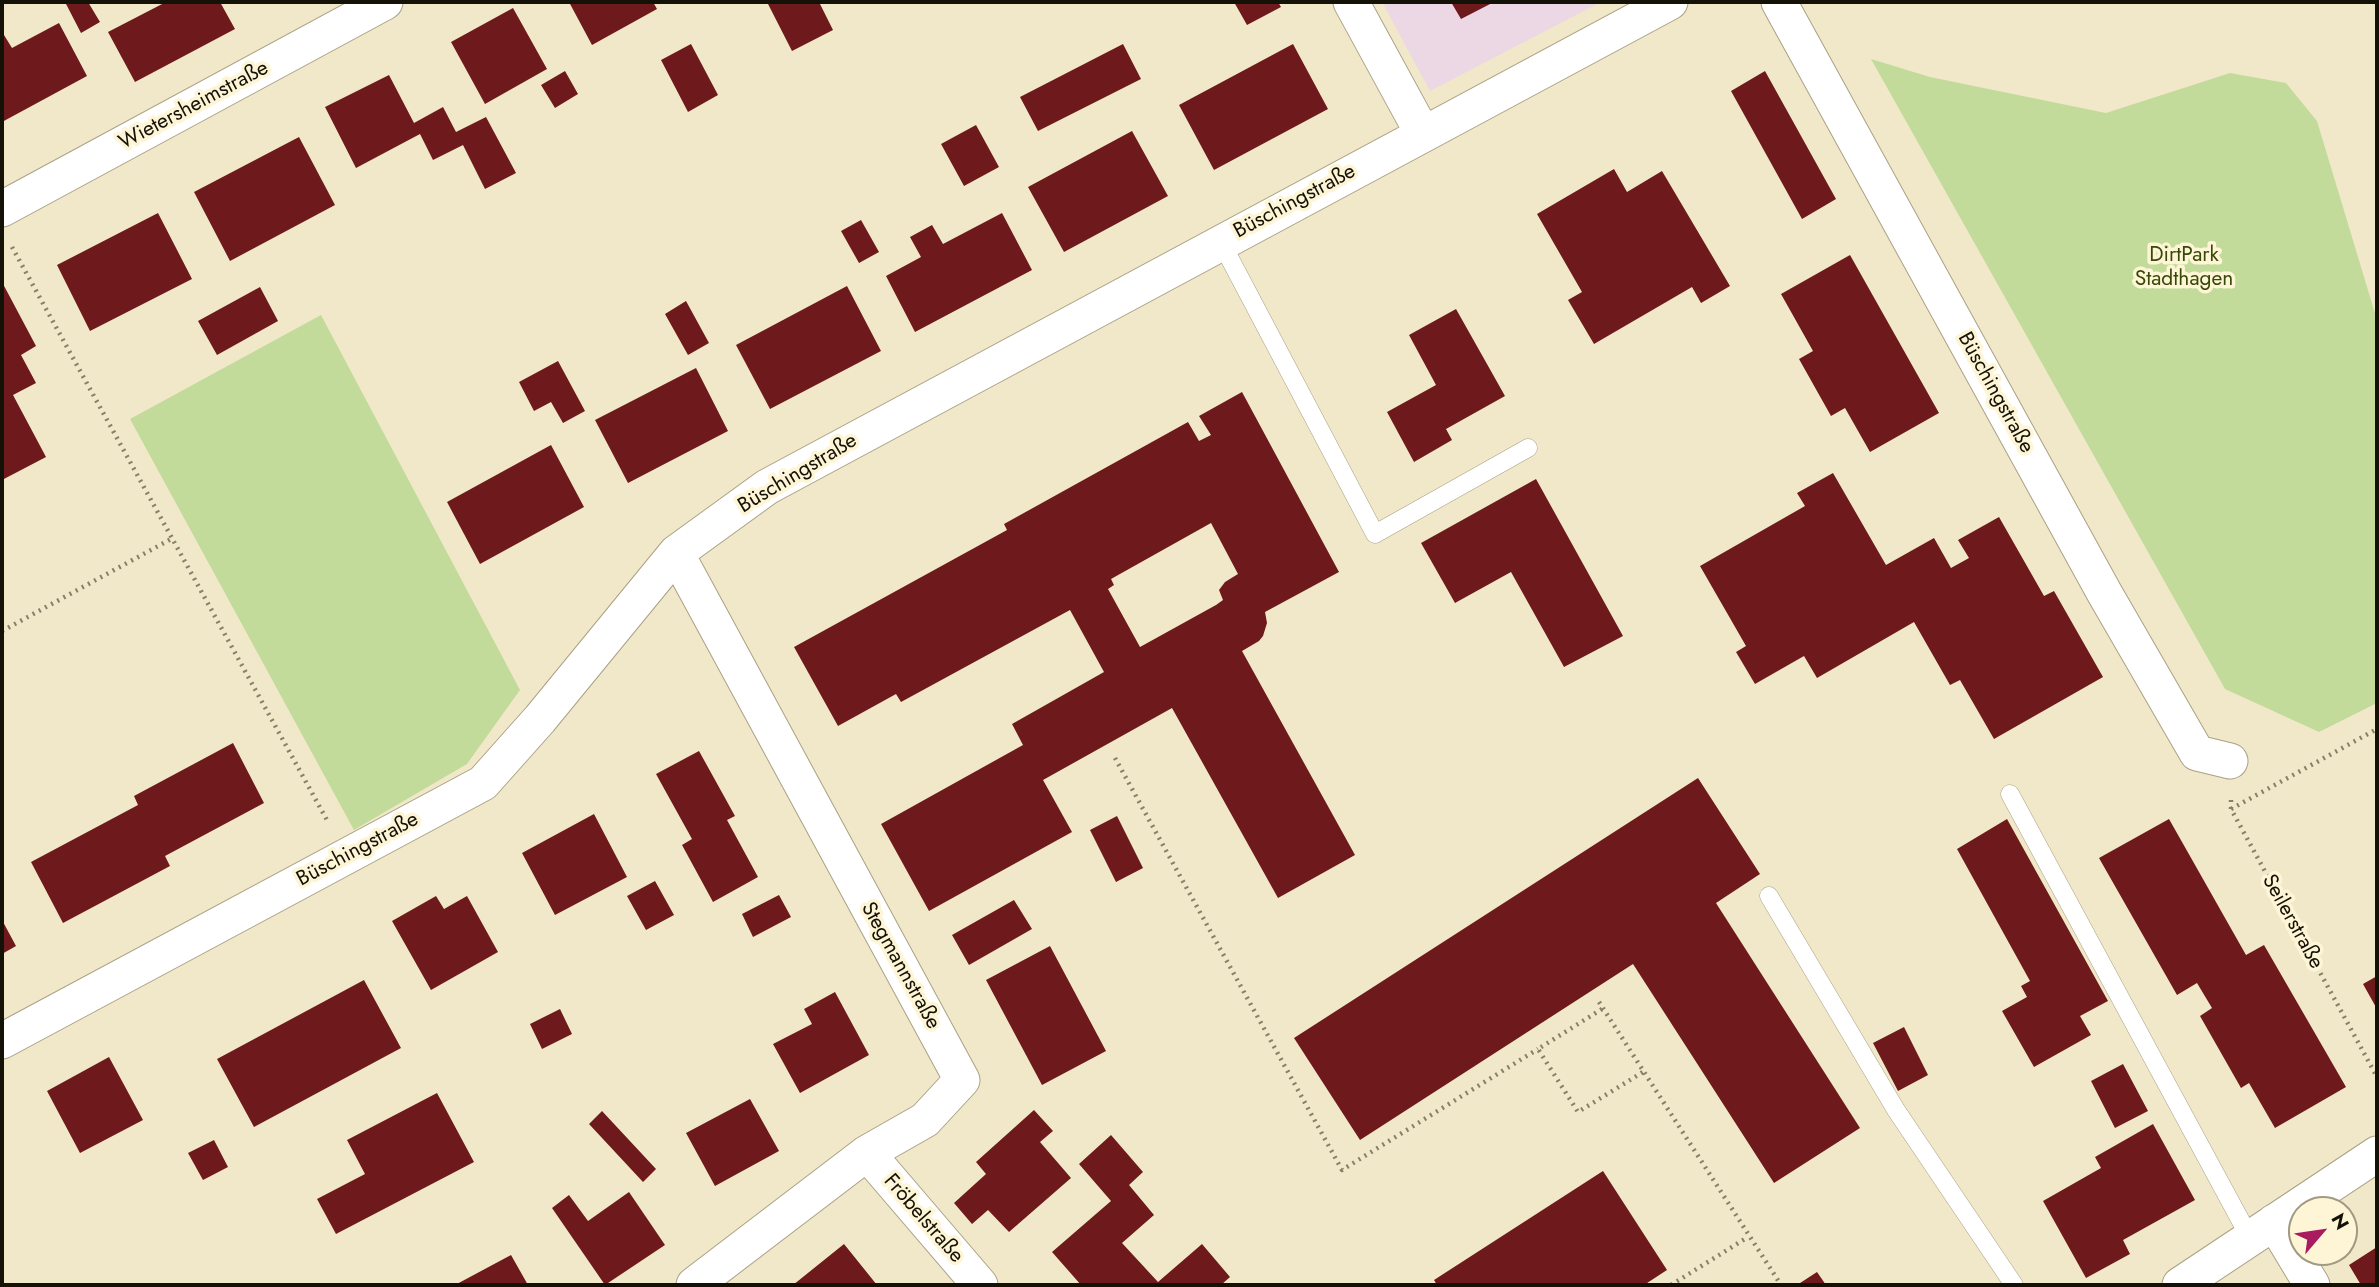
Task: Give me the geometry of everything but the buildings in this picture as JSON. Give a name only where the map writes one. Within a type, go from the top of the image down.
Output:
[{"type":"street","name":"Wietersheimstraße","points":[[5,224],[386,2]]},
{"type":"street","points":[[1351,2],[1423,134]]},
{"type":"street","name":"Büschingstraße","points":[[2,1041],[483,783],[540,719],[676,553],[767,487],[1670,2]]},
{"type":"street","name":"Büschingstraße","points":[[1779,2],[2105,594],[2197,753],[2230,761]]},
{"type":"street","name":"Stegmannstraße","points":[[676,553],[962,1080],[925,1120],[867,1153],[694,1285]]},
{"type":"street","name":"Fröbelstraße","points":[[867,1153],[980,1285]]},
{"type":"street","points":[[2180,1285],[2377,1154]]},
{"type":"street","points":[[2262,1230],[2312,1285]]},
{"type":"lane","points":[[1222,242],[1375,534],[1528,447]]},
{"type":"lane","points":[[2010,794],[2262,1230]]},
{"type":"lane","points":[[1769,896],[1896,1110],[2014,1285]]},
{"type":"path","points":[[5,224],[346,856]]},
{"type":"path","points":[[2,631],[173,538]]},
{"type":"path","points":[[2231,809],[2377,729]]},
{"type":"path","points":[[1115,758],[1342,1170],[1602,1009]]},
{"type":"path","name":"Seilerstraße","points":[[2230,761],[2231,809],[2377,1077]]},
{"type":"path","points":[[1598,1002],[1781,1285]]},
{"type":"path","points":[[1538,1049],[1578,1112],[1643,1072]]},
{"type":"path","points":[[1671,1285],[1748,1237]]},
{"type":"shaded area","points":[[1382,2],[1601,2],[1430,91]]},
{"type":"green space","name":"DirtPark Stadthagen","points":[[1871,59],[1930,77],[2106,113],[2230,73],[2286,83],[2317,121],[2377,320],[2377,703],[2319,732],[2225,689]]},
{"type":"green space","points":[[321,315],[520,690],[467,764],[354,830],[130,419]]}]
